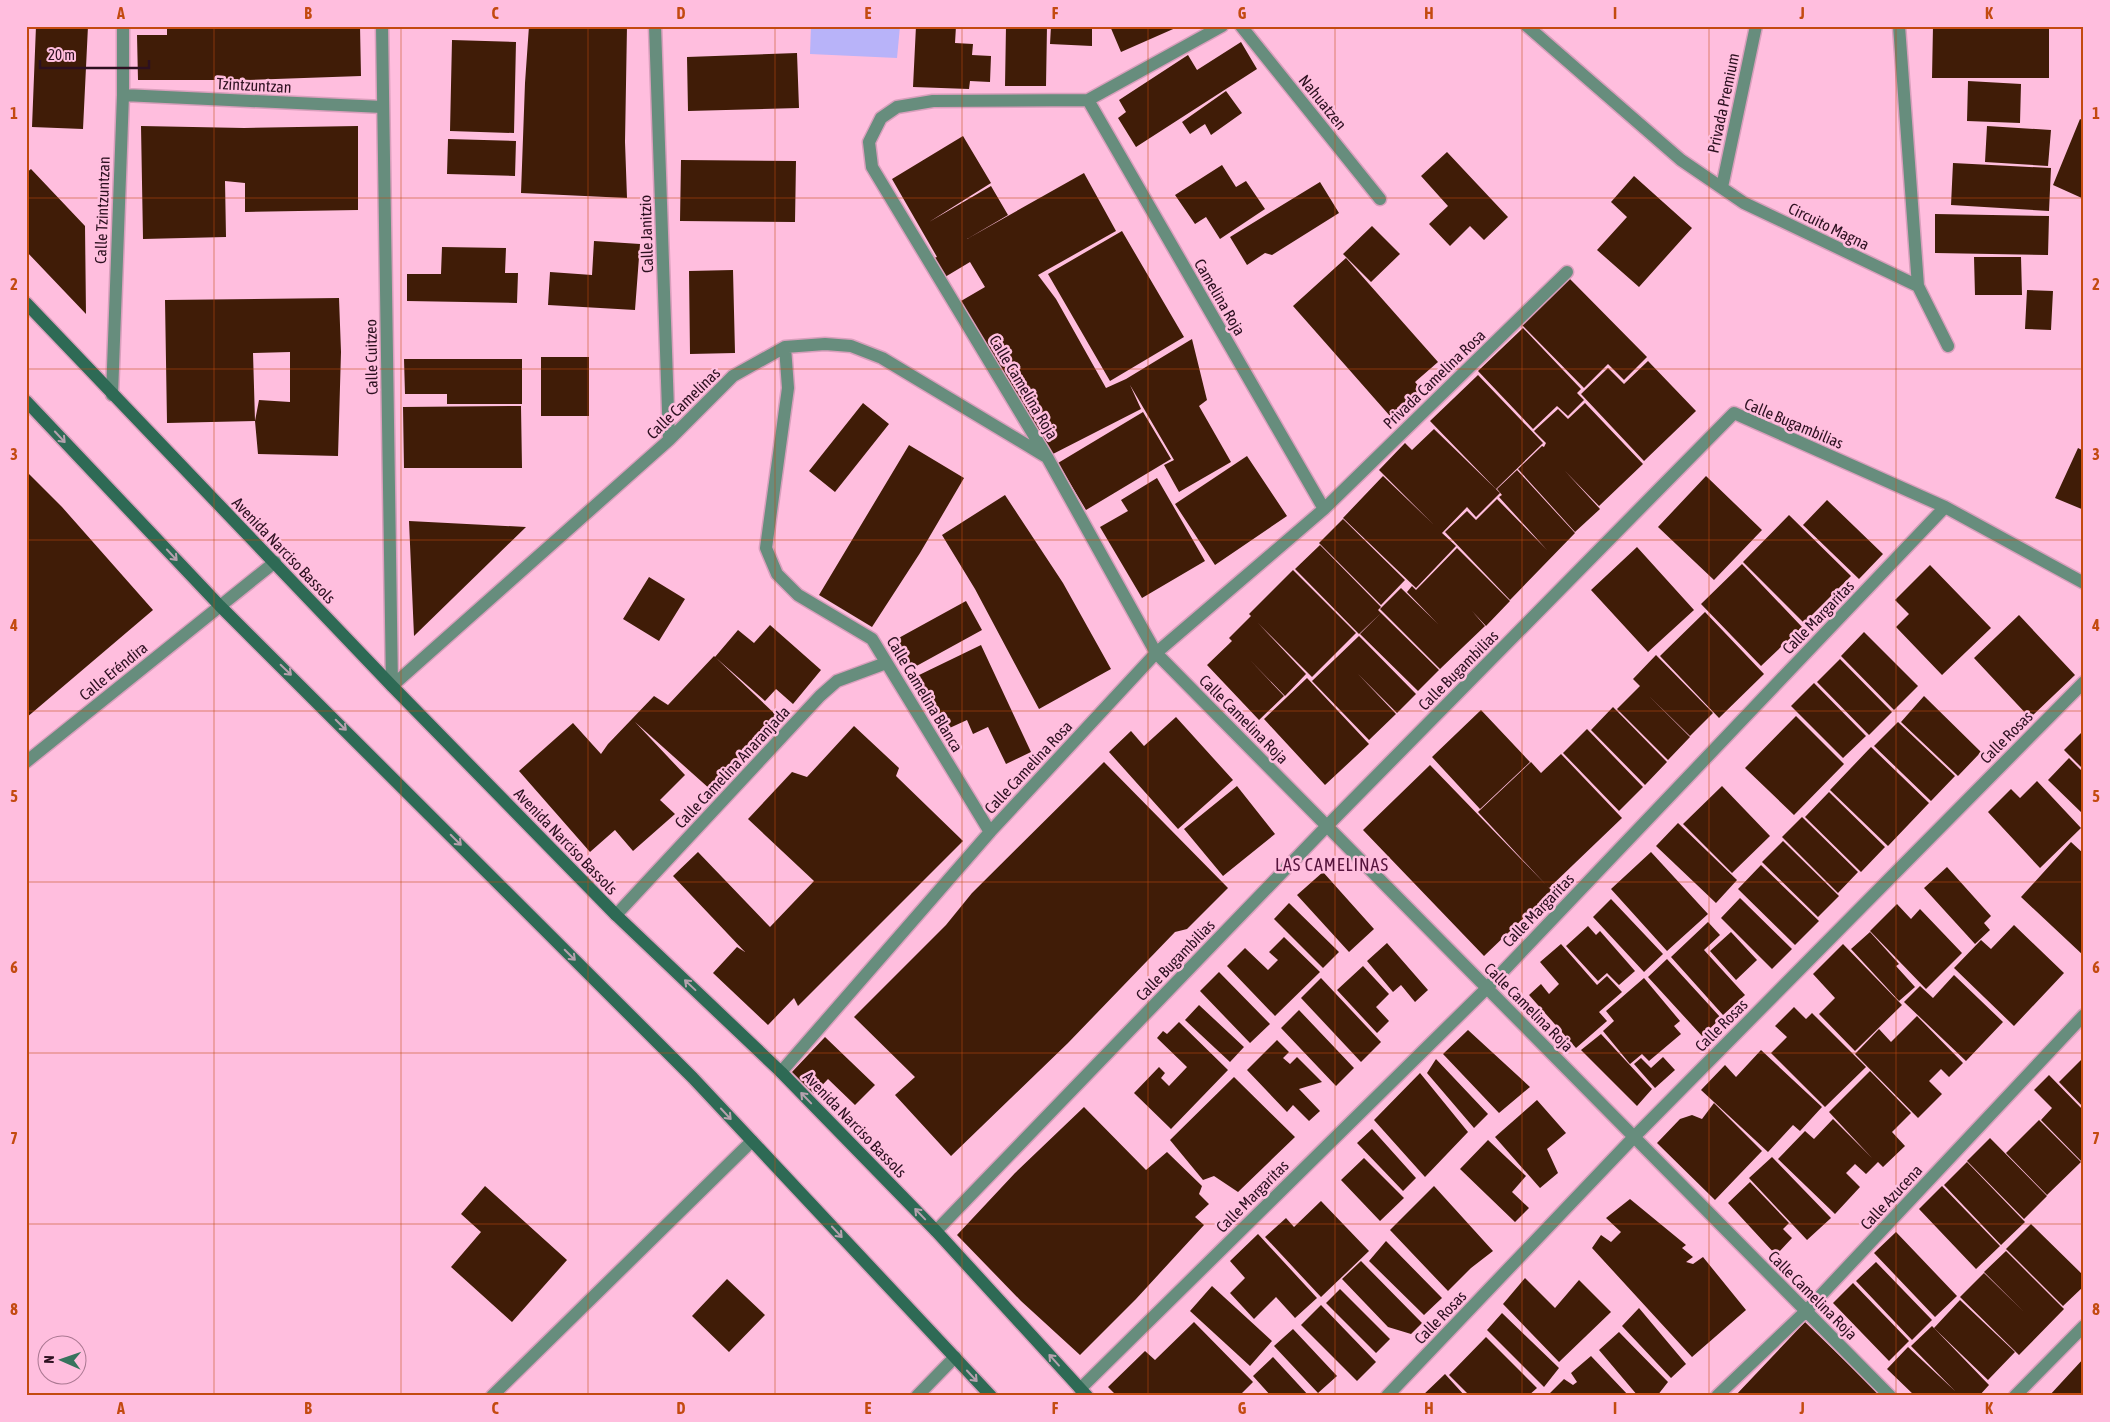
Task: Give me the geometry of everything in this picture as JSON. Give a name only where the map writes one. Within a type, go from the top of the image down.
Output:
[{"type":"street","name":"Calle Tzintzuntzan","points":[[112,395],[123,94],[123,26]]},
{"type":"street","name":"Calle Cuitzeo","points":[[382,26],[392,686]]},
{"type":"street","name":"Calle Janitzio","points":[[655,26],[669,440]]},
{"type":"street","points":[[1088,100],[1222,26]]},
{"type":"street","name":"Nahuatzen","points":[[1242,26],[1380,199]]},
{"type":"street","name":"Circuito Magna","points":[[1527,26],[1681,160],[1744,203],[1918,286]]},
{"type":"street","name":"Privada Premium","points":[[1722,188],[1756,26]]},
{"type":"street","points":[[1899,26],[1918,286],[1948,346]]},
{"type":"street","name":"Tzintzuntzan","points":[[123,94],[383,107]]},
{"type":"street","name":"Calle Camelina Roja","points":[[1088,100],[932,101],[897,107],[880,118],[869,142],[872,167],[1047,457],[1156,653],[1890,1396]]},
{"type":"street","name":"Camelina Roja","points":[[1088,100],[1324,509]]},
{"type":"street","name":"Privada Camelina Rosa","points":[[1324,509],[1567,272]]},
{"type":"street","name":"Avenida Narciso Bassols","points":[[26,303],[392,686],[616,915],[781,1072],[936,1231],[1083,1392]]},
{"type":"street","name":"Calle Camelinas","points":[[392,686],[669,440],[733,376],[785,347],[826,344],[851,346],[882,358],[1047,457]]},
{"type":"street","name":"Calle Camelina Blanca","points":[[785,347],[788,388],[766,548],[777,574],[798,595],[872,639],[990,832]]},
{"type":"street","points":[[26,401],[220,606],[693,1078],[991,1396]]},
{"type":"street","name":"Calle Bugambilias","points":[[936,1231],[1327,826],[1734,413],[1945,507],[2084,583]]},
{"type":"street","name":"Calle Margaritas","points":[[1083,1392],[1487,988],[1945,507]]},
{"type":"street","name":"Calle Camelina Rosa","points":[[781,1072],[990,832],[1156,653],[1324,509]]},
{"type":"street","name":"Calle Eréndira","points":[[26,762],[275,562]]},
{"type":"street","name":"Calle Camelina Anaranjada","points":[[616,915],[820,696],[837,681],[886,663]]},
{"type":"street","name":"Calle Rosas","points":[[1387,1396],[1634,1137],[2084,682]]},
{"type":"street","name":"Calle Azucena","points":[[1717,1396],[1806,1311],[2084,1015]]},
{"type":"street","points":[[492,1396],[752,1141]]},
{"type":"street","points":[[2015,1396],[2084,1326]]},
{"type":"street","points":[[917,1396],[955,1357]]},
{"type":"shaded area","points":[[811,26],[900,26],[897,58],[810,54]]},
{"type":"building","points":[[36,26],[88,26],[83,129],[32,127]]},
{"type":"building","points":[[167,26],[360,26],[361,76],[247,80],[138,80],[137,35],[167,35]]},
{"type":"building","points":[[529,26],[627,26],[625,142],[627,198],[521,193]]},
{"type":"building","points":[[916,26],[956,26],[955,43],[973,44],[972,55],[991,56],[990,82],[970,81],[969,89],[913,87]]},
{"type":"building","points":[[1006,26],[1047,26],[1046,86],[1005,86]]},
{"type":"building","points":[[1051,26],[1092,26],[1092,46],[1050,44]]},
{"type":"building","points":[[1110,26],[1180,26],[1121,52]]},
{"type":"building","points":[[1933,26],[2049,26],[2049,78],[1932,78]]},
{"type":"building","points":[[452,40],[516,42],[514,133],[450,131]]},
{"type":"building","points":[[1241,42],[1257,69],[1136,147],[1118,118],[1126,112],[1119,100],[1188,55],[1197,70]]},
{"type":"building","points":[[797,53],[799,108],[688,111],[687,57]]},
{"type":"building","points":[[1968,81],[2021,84],[2020,123],[1967,121]]},
{"type":"building","points":[[1226,91],[1242,113],[1211,135],[1205,124],[1190,134],[1182,122]]},
{"type":"building","points":[[2080,119],[2084,121],[2084,199],[2053,185]]},
{"type":"building","points":[[141,126],[244,128],[358,126],[358,210],[245,212],[245,183],[225,181],[226,237],[143,239]]},
{"type":"building","points":[[1987,126],[2051,130],[2048,166],[1985,162]]},
{"type":"building","points":[[963,136],[991,183],[929,222],[991,186],[1008,215],[967,239],[1084,173],[1116,231],[1038,275],[1056,299],[1106,388],[1126,379],[1192,339],[1207,400],[1199,406],[1231,462],[1179,492],[1164,465],[1174,460],[1130,385],[1141,409],[1049,456],[961,301],[985,287],[970,262],[945,277],[934,258],[937,257],[892,179]]},
{"type":"building","points":[[448,139],[516,141],[515,176],[447,174]]},
{"type":"building","points":[[1447,152],[1508,217],[1484,240],[1470,226],[1450,246],[1429,224],[1448,206],[1421,176]]},
{"type":"building","points":[[681,160],[796,161],[795,222],[680,221]]},
{"type":"building","points":[[1953,163],[2051,168],[2049,211],[1951,205]]},
{"type":"building","points":[[1222,165],[1236,187],[1246,181],[1265,209],[1220,239],[1206,217],[1195,224],[1175,195]]},
{"type":"building","points":[[31,169],[85,226],[86,314],[26,251],[26,173]]},
{"type":"building","points":[[1634,176],[1692,228],[1639,287],[1597,250],[1627,217],[1611,202]]},
{"type":"building","points":[[1320,182],[1339,213],[1272,255],[1265,253],[1247,265],[1230,237]]},
{"type":"building","points":[[1935,214],[2049,216],[2048,255],[1935,253]]},
{"type":"building","points":[[1372,226],[1400,254],[1371,282],[1343,254]]},
{"type":"building","points":[[1122,231],[1184,337],[1110,381],[1048,274]]},
{"type":"building","points":[[594,241],[640,244],[635,310],[548,305],[550,272],[592,275]]},
{"type":"building","points":[[442,247],[506,248],[505,273],[518,273],[517,303],[407,301],[407,274],[441,274]]},
{"type":"building","points":[[1974,257],[2021,257],[2022,295],[1975,295]]},
{"type":"building","points":[[1346,258],[1438,362],[1415,382],[1421,389],[1390,416],[1293,306]]},
{"type":"building","points":[[733,270],[735,353],[690,354],[689,271]]},
{"type":"building","points":[[1569,278],[1647,357],[1624,380],[1608,364],[1584,388],[1522,325]]},
{"type":"building","points":[[2027,290],[2053,291],[2051,330],[2025,329]]},
{"type":"building","points":[[339,298],[341,352],[338,456],[258,454],[255,421],[167,423],[165,300]],"holes":[[[290,352],[290,402],[259,400],[255,421],[253,353]]]},
{"type":"building","points":[[1523,328],[1581,389],[1577,393],[1584,400],[1568,416],[1557,406],[1533,429],[1478,371]]},
{"type":"building","points":[[541,357],[589,357],[589,416],[541,416]]},
{"type":"building","points":[[404,359],[522,359],[522,404],[447,404],[447,394],[405,394]]},
{"type":"building","points":[[1648,361],[1696,411],[1644,461],[1581,394],[1608,368],[1624,384]]},
{"type":"building","points":[[1478,375],[1543,443],[1496,489],[1430,421]]},
{"type":"building","points":[[863,403],[889,424],[835,492],[809,471]]},
{"type":"building","points":[[1585,403],[1643,464],[1599,506],[1565,471],[1600,509],[1575,532],[1518,469],[1542,446],[1544,447],[1546,443],[1534,431],[1558,409],[1568,419]]},
{"type":"building","points":[[521,406],[522,468],[404,468],[403,407]]},
{"type":"building","points":[[1143,412],[1171,459],[1086,510],[1058,463]]},
{"type":"building","points":[[1434,429],[1500,493],[1476,517],[1467,507],[1442,533],[1456,546],[1416,588],[1343,518],[1383,476],[1433,524],[1379,470],[1405,443],[1412,450]]},
{"type":"building","points":[[909,445],[964,478],[920,553],[872,627],[819,595]]},
{"type":"building","points":[[2078,448],[2084,451],[2084,510],[2055,498]]},
{"type":"building","points":[[1247,456],[1287,516],[1215,565],[1175,504]]},
{"type":"building","points":[[1517,470],[1575,533],[1510,600],[1445,532],[1467,511],[1476,520],[1497,499],[1547,550],[1499,497],[1502,495],[1497,489]]},
{"type":"building","points":[[26,471],[62,507],[153,610],[26,718]]},
{"type":"building","points":[[1706,476],[1762,530],[1714,580],[1658,527]]},
{"type":"building","points":[[1157,478],[1205,561],[1142,598],[1100,527],[1128,511],[1121,500]]},
{"type":"building","points":[[1005,495],[1063,583],[1111,669],[1039,709],[975,589],[942,535]]},
{"type":"building","points":[[1827,500],[1883,554],[1859,579],[1803,525]]},
{"type":"building","points":[[1789,515],[1851,576],[1804,623],[1743,562]]},
{"type":"building","points":[[1343,519],[1405,580],[1381,605],[1319,543]]},
{"type":"building","points":[[409,521],[526,527],[414,636]]},
{"type":"building","points":[[1320,545],[1381,607],[1378,610],[1381,613],[1359,634],[1295,569]]},
{"type":"building","points":[[1637,547],[1694,610],[1648,652],[1591,590]]},
{"type":"building","points":[[1457,548],[1510,601],[1486,626],[1472,611],[1485,626],[1440,669],[1380,609],[1401,588],[1438,624],[1407,592],[1412,586],[1416,590]]},
{"type":"building","points":[[1742,564],[1802,627],[1761,666],[1701,604]]},
{"type":"building","points":[[1930,565],[1991,628],[1942,675],[1896,627],[1909,614],[1895,600]]},
{"type":"building","points":[[1293,570],[1356,633],[1312,677],[1258,623],[1306,674],[1285,696],[1249,659],[1284,696],[1259,720],[1207,665],[1232,641],[1229,638],[1251,616],[1249,614]]},
{"type":"building","points":[[649,577],[685,599],[659,641],[623,619]]},
{"type":"building","points":[[966,601],[982,630],[911,669],[895,640]]},
{"type":"building","points":[[1705,612],[1764,674],[1719,718],[1660,656]]},
{"type":"building","points":[[1381,613],[1439,670],[1418,691],[1360,634]]},
{"type":"building","points":[[2019,615],[2075,675],[2030,718],[1974,658]]},
{"type":"building","points":[[770,625],[821,670],[793,704],[776,689],[765,701],[715,657],[738,630],[754,643]]},
{"type":"building","points":[[1864,632],[1918,686],[1894,710],[1841,656]]},
{"type":"building","points":[[1359,636],[1416,694],[1397,713],[1358,674],[1396,714],[1369,740],[1312,681]]},
{"type":"building","points":[[981,645],[1031,752],[1006,764],[988,727],[973,734],[967,720],[943,731],[917,676]]},
{"type":"building","points":[[1656,655],[1713,713],[1690,736],[1649,696],[1690,737],[1668,760],[1617,709],[1640,686],[1633,679]]},
{"type":"building","points":[[714,656],[777,716],[711,790],[635,722],[685,775],[660,800],[675,814],[633,851],[615,830],[590,852],[519,771],[573,723],[601,754],[608,744],[654,696],[668,705]]},
{"type":"building","points":[[1840,659],[1892,712],[1869,735],[1817,682]]},
{"type":"building","points":[[1307,678],[1369,744],[1325,785],[1264,719]]},
{"type":"building","points":[[1814,683],[1866,736],[1843,758],[1791,706]]},
{"type":"building","points":[[1924,696],[1981,752],[1958,776],[1901,722]]},
{"type":"building","points":[[1613,707],[1667,762],[1645,785],[1591,730]]},
{"type":"building","points":[[1481,710],[1530,762],[1480,809],[1432,757]]},
{"type":"building","points":[[1796,716],[1844,764],[1794,815],[1745,768]]},
{"type":"building","points":[[1176,717],[1233,780],[1178,829],[1109,752],[1131,731],[1144,746]]},
{"type":"building","points":[[1898,722],[1955,776],[1931,801],[1874,746]]},
{"type":"building","points":[[854,726],[899,768],[896,776],[963,841],[798,1006],[794,998],[768,1025],[713,973],[737,947],[745,952],[673,876],[698,852],[770,927],[814,881],[748,819],[792,772],[807,777]]},
{"type":"building","points":[[1587,729],[1643,787],[1619,811],[1563,753]]},
{"type":"building","points":[[2084,730],[2084,770],[2064,750]]},
{"type":"building","points":[[1871,747],[1929,803],[1888,846],[1830,790]]},
{"type":"building","points":[[1561,754],[1622,818],[1549,888],[1478,812],[1531,762],[1541,773]]},
{"type":"building","points":[[2069,758],[2084,773],[2084,815],[2048,780]]},
{"type":"building","points":[[1104,762],[1228,888],[1187,929],[1175,932],[1068,1043],[951,1156],[895,1095],[915,1077],[854,1017],[946,925],[972,893]]},
{"type":"building","points":[[1430,765],[1552,891],[1484,956],[1363,830]]},
{"type":"building","points":[[2037,781],[2081,828],[2040,868],[1988,812],[2011,789],[2020,798]]},
{"type":"building","points":[[1237,786],[1275,834],[1223,876],[1184,829]]},
{"type":"building","points":[[1722,786],[1770,836],[1732,873],[1683,824]]},
{"type":"building","points":[[1829,792],[1885,847],[1861,872],[1805,817]]},
{"type":"building","points":[[1802,817],[1858,872],[1838,893],[1782,837]]},
{"type":"building","points":[[1678,823],[1737,880],[1716,903],[1656,846]]},
{"type":"building","points":[[1783,841],[1839,896],[1818,917],[1762,862]]},
{"type":"building","points":[[2071,842],[2084,854],[2084,956],[2021,897]]},
{"type":"building","points":[[1651,852],[1708,914],[1667,951],[1611,889]]},
{"type":"building","points":[[1761,865],[1819,921],[1795,945],[1738,889]]},
{"type":"building","points":[[1947,867],[1991,916],[1984,923],[1990,930],[1975,944],[1924,888]]},
{"type":"building","points":[[1323,872],[1374,929],[1349,952],[1297,895]]},
{"type":"building","points":[[1740,898],[1792,949],[1772,969],[1721,918]]},
{"type":"building","points":[[1611,899],[1663,954],[1644,972],[1593,917]]},
{"type":"building","points":[[1289,903],[1339,952],[1323,968],[1274,919]]},
{"type":"building","points":[[1897,904],[1911,919],[1920,909],[1962,953],[1926,989],[1870,931]]},
{"type":"building","points":[[1708,922],[1720,935],[1704,950],[1745,995],[1723,1015],[1671,957]]},
{"type":"building","points":[[2014,925],[2064,973],[2014,1026],[1954,968],[1981,940],[1991,949]]},
{"type":"building","points":[[1588,926],[1596,935],[1600,931],[1635,971],[1619,985],[1607,973],[1598,981],[1566,946]]},
{"type":"building","points":[[1731,932],[1757,960],[1736,980],[1710,951]]},
{"type":"building","points":[[1870,932],[1899,964],[1896,966],[1915,987],[1899,1001],[1851,949]]},
{"type":"building","points":[[1284,937],[1320,972],[1275,1016],[1227,966],[1245,948],[1268,970],[1278,960],[1269,952]]},
{"type":"building","points":[[1387,943],[1428,990],[1415,1002],[1401,985],[1393,992],[1367,961]]},
{"type":"building","points":[[1561,944],[1597,985],[1607,976],[1622,992],[1599,1012],[1607,1021],[1576,1048],[1529,995],[1541,984],[1549,994],[1559,984],[1540,962]]},
{"type":"building","points":[[1843,944],[1902,1005],[1855,1051],[1819,1014],[1835,998],[1813,974]]},
{"type":"building","points":[[1667,959],[1721,1018],[1702,1036],[1648,977]]},
{"type":"building","points":[[1363,966],[1389,994],[1376,1007],[1389,1021],[1377,1033],[1337,990]]},
{"type":"building","points":[[1219,972],[1270,1024],[1250,1043],[1200,991]]},
{"type":"building","points":[[1954,975],[2003,1022],[1966,1061],[1904,1002],[1920,986],[1933,998]]},
{"type":"building","points":[[1321,978],[1381,1042],[1361,1062],[1301,998]]},
{"type":"building","points":[[1644,978],[1680,1021],[1674,1026],[1681,1034],[1649,1061],[1642,1054],[1630,1064],[1603,1031],[1614,1021],[1606,1011]]},
{"type":"building","points":[[1199,1005],[1244,1047],[1230,1062],[1185,1020]]},
{"type":"building","points":[[1794,1007],[1806,1019],[1812,1013],[1866,1067],[1825,1107],[1771,1053],[1787,1037],[1775,1026]]},
{"type":"building","points":[[1299,1010],[1354,1068],[1336,1086],[1281,1028]]},
{"type":"building","points":[[1917,1016],[1963,1063],[1949,1077],[1941,1069],[1929,1081],[1942,1094],[1918,1118],[1855,1054],[1879,1029],[1891,1042]]},
{"type":"building","points":[[1179,1022],[1228,1070],[1171,1129],[1134,1093],[1159,1067],[1165,1073],[1161,1078],[1169,1086],[1187,1067],[1157,1038],[1163,1031],[1167,1034]]},
{"type":"building","points":[[1468,1030],[1530,1087],[1499,1113],[1443,1054]]},
{"type":"building","points":[[1601,1034],[1652,1089],[1637,1106],[1581,1050]]},
{"type":"building","points":[[825,1037],[875,1085],[855,1105],[828,1079],[814,1094],[792,1072]]},
{"type":"building","points":[[1277,1040],[1289,1052],[1283,1058],[1290,1064],[1297,1057],[1322,1082],[1299,1089],[1320,1111],[1309,1121],[1293,1105],[1287,1112],[1247,1070]]},
{"type":"building","points":[[1761,1050],[1822,1107],[1800,1131],[1793,1125],[1768,1152],[1701,1090],[1725,1065],[1736,1077]]},
{"type":"building","points":[[1663,1057],[1675,1070],[1655,1088],[1634,1064],[1641,1058],[1651,1068]]},
{"type":"building","points":[[1436,1059],[1488,1114],[1474,1128],[1427,1073]]},
{"type":"building","points":[[2082,1059],[2084,1061],[2084,1108],[2059,1082]]},
{"type":"building","points":[[1870,1071],[1911,1113],[1892,1132],[1905,1146],[1883,1167],[1878,1162],[1866,1174],[1855,1164],[1846,1173],[1860,1187],[1835,1214],[1778,1159],[1805,1131],[1814,1139],[1833,1119],[1872,1158],[1829,1112]]},
{"type":"building","points":[[1420,1073],[1468,1132],[1425,1177],[1374,1120]]},
{"type":"building","points":[[2049,1075],[2084,1111],[2084,1164],[2041,1120],[2052,1108],[2034,1090]]},
{"type":"building","points":[[1234,1077],[1295,1137],[1238,1192],[1214,1176],[1203,1180],[1170,1140]]},
{"type":"building","points":[[1537,1100],[1566,1133],[1547,1149],[1558,1173],[1540,1188],[1495,1137]]},
{"type":"building","points":[[1714,1103],[1762,1151],[1715,1200],[1657,1143],[1680,1119],[1692,1115],[1702,1119]]},
{"type":"building","points":[[1084,1107],[1146,1170],[1167,1152],[1202,1186],[1199,1194],[1209,1204],[1195,1217],[1204,1225],[1136,1299],[1080,1355],[1021,1301],[957,1235],[1015,1173]]},
{"type":"building","points":[[2039,1120],[2081,1162],[2047,1195],[2006,1153]]},
{"type":"building","points":[[1372,1129],[1416,1178],[1403,1191],[1357,1143]]},
{"type":"building","points":[[1990,1138],[2047,1196],[2024,1219],[1967,1161]]},
{"type":"building","points":[[1488,1140],[1526,1176],[1512,1192],[1529,1208],[1515,1222],[1460,1169]]},
{"type":"building","points":[[1772,1157],[1831,1218],[1807,1240],[1749,1178]]},
{"type":"building","points":[[1364,1158],[1404,1198],[1380,1221],[1341,1180]]},
{"type":"building","points":[[1967,1162],[2025,1222],[2001,1245],[1944,1185]]},
{"type":"building","points":[[1750,1182],[1789,1223],[1783,1229],[1792,1238],[1776,1255],[1728,1203]]},
{"type":"building","points":[[485,1186],[567,1260],[512,1322],[451,1267],[481,1232],[461,1214]]},
{"type":"building","points":[[1434,1186],[1493,1251],[1471,1268],[1448,1291],[1390,1230]]},
{"type":"building","points":[[1942,1186],[2000,1246],[1976,1269],[1919,1209]]},
{"type":"building","points":[[1630,1199],[1686,1245],[1682,1248],[1693,1257],[1686,1262],[1693,1264],[1703,1257],[1746,1310],[1692,1357],[1592,1248],[1601,1235],[1611,1242],[1621,1232],[1606,1218]]},
{"type":"building","points":[[1321,1201],[1369,1251],[1321,1297],[1265,1237],[1286,1218],[1294,1227]]},
{"type":"building","points":[[2031,1224],[2084,1276],[2084,1286],[2063,1306],[2006,1249]]},
{"type":"building","points":[[1896,1232],[1957,1296],[1935,1317],[1874,1253]]},
{"type":"building","points":[[1258,1234],[1317,1298],[1295,1318],[1276,1297],[1254,1319],[1230,1293],[1245,1278],[1230,1261]]},
{"type":"building","points":[[1386,1241],[1442,1298],[1424,1315],[1369,1261]]},
{"type":"building","points":[[2006,1251],[2064,1309],[2019,1355],[1960,1297],[1984,1273],[2023,1311],[1984,1272]]},
{"type":"building","points":[[1361,1261],[1422,1323],[1411,1334],[1388,1327],[1342,1279]]},
{"type":"building","points":[[1876,1262],[1932,1320],[1912,1340],[1856,1281]]},
{"type":"building","points":[[1525,1278],[1555,1308],[1579,1280],[1611,1312],[1559,1362],[1503,1304]]},
{"type":"building","points":[[727,1279],[765,1315],[729,1352],[692,1316]]},
{"type":"building","points":[[1853,1283],[1909,1341],[1889,1361],[1833,1303]]},
{"type":"building","points":[[1212,1286],[1272,1341],[1250,1366],[1190,1311]]},
{"type":"building","points":[[1340,1289],[1390,1339],[1376,1353],[1326,1303]]},
{"type":"building","points":[[1960,1300],[2015,1352],[1988,1380],[1934,1328]]},
{"type":"building","points":[[1321,1305],[1376,1362],[1357,1381],[1301,1325]]},
{"type":"building","points":[[1639,1308],[1686,1364],[1671,1378],[1622,1326]]},
{"type":"building","points":[[1502,1313],[1559,1368],[1544,1387],[1487,1330]]},
{"type":"building","points":[[1194,1322],[1253,1382],[1239,1396],[1117,1396],[1108,1387],[1145,1351],[1155,1360]]},
{"type":"building","points":[[1805,1322],[1881,1396],[1735,1396]]},
{"type":"building","points":[[1932,1326],[1989,1385],[1979,1396],[1915,1396],[1887,1369],[1908,1347],[1955,1391],[1911,1346]]},
{"type":"building","points":[[1293,1329],[1337,1376],[1318,1393],[1274,1346]]},
{"type":"building","points":[[1619,1332],[1668,1382],[1657,1396],[1638,1396],[1599,1350]]},
{"type":"building","points":[[1486,1337],[1537,1388],[1528,1396],[1470,1396],[1449,1375]]},
{"type":"building","points":[[1591,1356],[1629,1396],[1553,1396],[1550,1393],[1564,1379],[1573,1385],[1577,1382],[1571,1373]]},
{"type":"building","points":[[1273,1357],[1309,1396],[1271,1396],[1253,1376]]},
{"type":"building","points":[[2084,1358],[2084,1396],[2049,1396]]},
{"type":"building","points":[[1445,1374],[1465,1396],[1422,1396]]},
{"type":"district","name":"LAS CAMELINAS","points":[[1332,865]]}]
